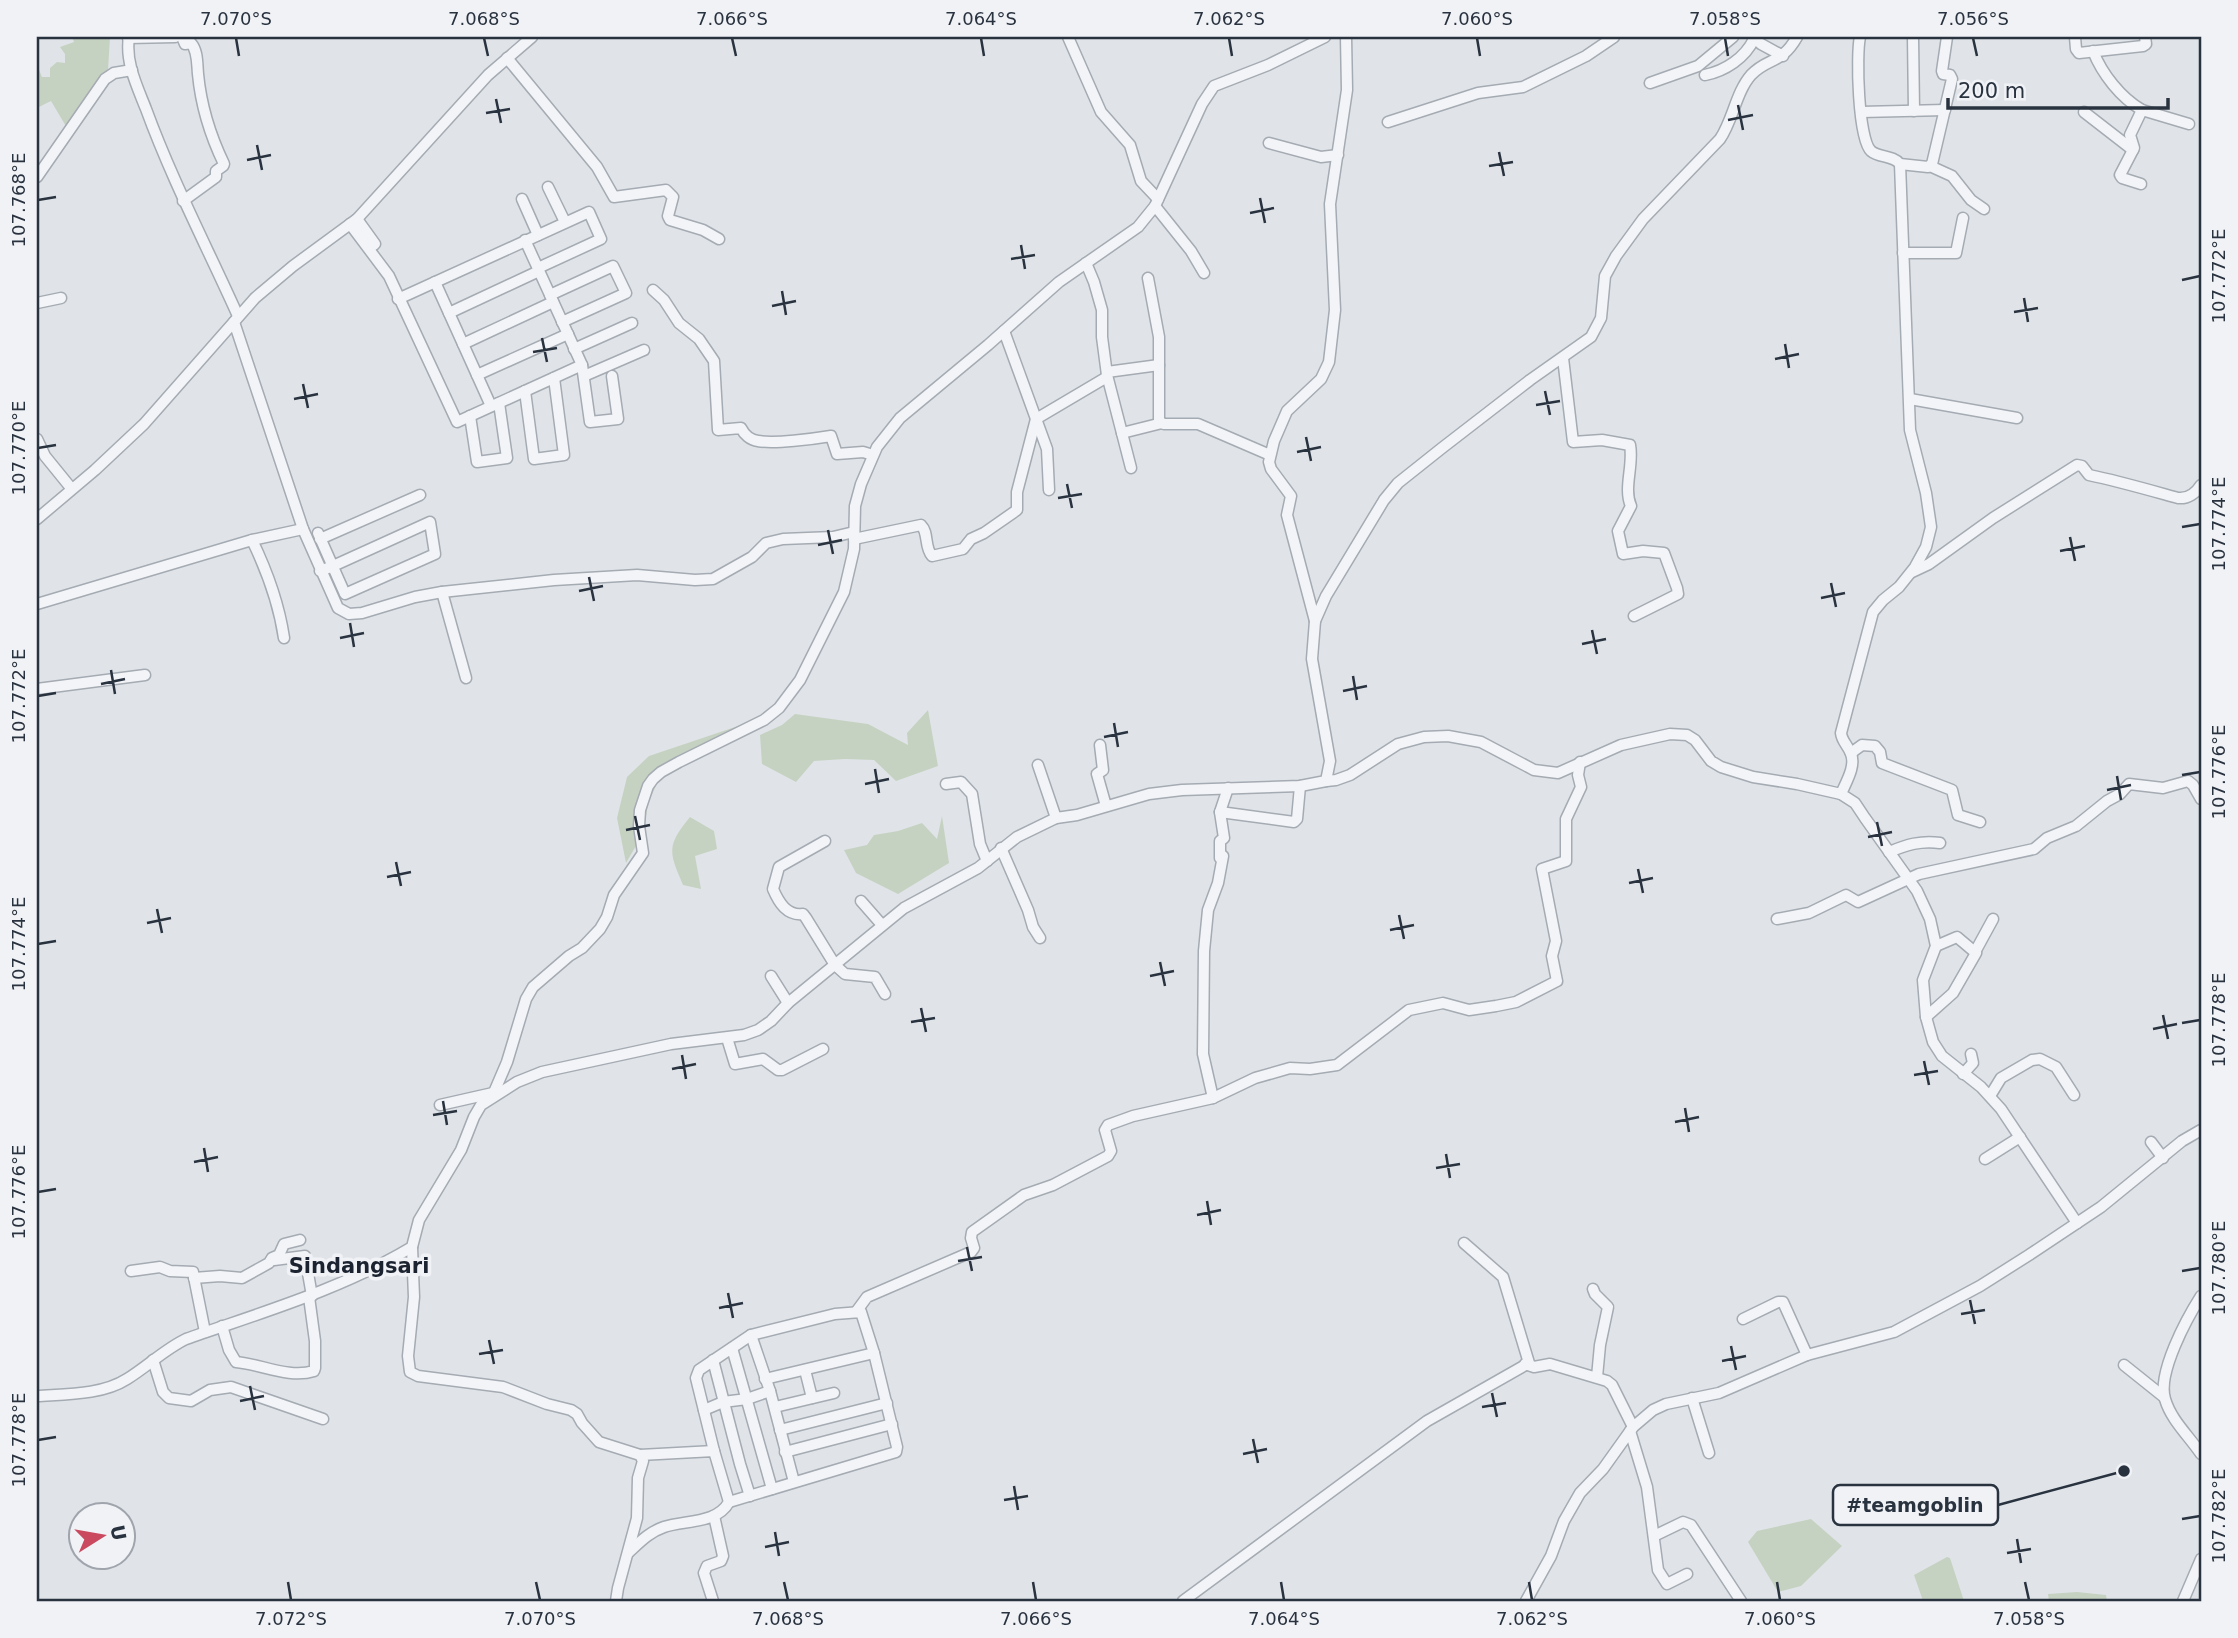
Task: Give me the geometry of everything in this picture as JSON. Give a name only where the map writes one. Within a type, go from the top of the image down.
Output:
[{"type":"street","points":[[175,37],[128,38],[131,70],[183,201],[236,319],[303,529],[338,608],[349,614],[442,592],[598,576],[713,579],[752,557],[766,544],[783,539],[854,535],[920,525],[924,529],[932,556],[965,548],[973,538],[1017,510],[1017,492],[1036,419],[1107,375],[1159,365]]},
{"type":"street","points":[[182,37],[185,44],[191,43],[196,49],[199,92],[209,132],[224,164],[216,171],[216,177],[183,201]]},
{"type":"street","points":[[37,519],[144,424],[236,319],[279,277],[354,222],[393,182],[460,104],[531,37]]},
{"type":"street","points":[[1068,37],[1101,112],[1130,145],[1141,181],[1204,273]]},
{"type":"street","points":[[493,1095],[507,1062],[526,999],[533,988],[582,948],[600,929],[614,895],[643,853],[639,826],[648,786],[661,772],[701,750],[733,737],[779,708],[800,680],[844,592],[854,535],[855,506],[877,447],[900,418],[1059,282],[1128,236],[1149,215],[1202,104],[1214,86],[1268,65],[1325,37]]},
{"type":"street","points":[[1315,621],[1287,517],[1291,496],[1271,469],[1269,462],[1278,429],[1287,411],[1321,379],[1328,362],[1335,310],[1330,204],[1347,90],[1346,37]]},
{"type":"street","points":[[1388,122],[1475,94],[1523,87],[1588,55],[1614,37]]},
{"type":"street","points":[[1650,83],[1698,66],[1733,37]]},
{"type":"street","points":[[1326,780],[1329,753],[1312,659],[1315,621],[1326,596],[1384,500],[1398,484],[1530,380],[1595,333],[1601,318],[1605,276],[1616,256],[1643,219],[1720,139],[1752,73],[1783,56],[1797,37]]},
{"type":"street","points":[[1842,794],[1851,769],[1851,753],[1842,740],[1841,733],[1868,624],[1877,606],[1894,592],[1911,572],[1926,547],[1931,527],[1918,451],[1911,433],[1900,164],[1897,160],[1870,149],[1861,112],[1858,64],[1860,37]]},
{"type":"street","points":[[1913,37],[1914,111]]},
{"type":"street","points":[[1930,166],[1952,79],[1942,71],[1947,37]]},
{"type":"street","points":[[2075,37],[2078,52],[2143,46],[2146,44],[2145,37]]},
{"type":"street","points":[[1705,75],[1732,64],[1756,40],[1783,56]]},
{"type":"street","points":[[2093,51],[2106,74],[2124,95],[2142,110],[2189,124]]},
{"type":"street","points":[[506,58],[597,167],[614,197],[664,190],[670,193],[670,220],[703,230],[719,239]]},
{"type":"street","points":[[37,177],[105,79],[114,73],[131,70]]},
{"type":"street","points":[[1861,112],[1945,110]]},
{"type":"street","points":[[2141,184],[2120,176],[2133,150],[2130,135],[2142,110]]},
{"type":"street","points":[[2084,112],[2133,150]]},
{"type":"street","points":[[1269,143],[1321,157],[1338,155]]},
{"type":"street","points":[[1900,164],[1930,166],[1952,176],[1971,200],[1984,209]]},
{"type":"street","points":[[548,187],[565,222]]},
{"type":"street","points":[[522,199],[538,235]]},
{"type":"street","points":[[398,299],[589,212],[601,239],[449,313]]},
{"type":"street","points":[[1903,253],[1956,253],[1963,218]]},
{"type":"street","points":[[354,222],[375,244],[369,248],[389,276],[456,422],[582,365]]},
{"type":"street","points":[[525,240],[582,365],[590,422],[618,419],[612,376]]},
{"type":"street","points":[[1086,263],[1102,314],[1107,375],[1131,468]]},
{"type":"street","points":[[463,344],[613,266],[626,293],[562,322]]},
{"type":"street","points":[[1149,278],[1159,331],[1158,418],[1162,424]]},
{"type":"street","points":[[435,282],[477,376],[495,405],[506,458],[477,462],[470,416]]},
{"type":"street","points":[[653,290],[664,300],[679,323],[699,339],[714,361],[718,430],[741,428],[745,435],[755,441],[831,436],[837,454],[863,452],[873,455]]},
{"type":"street","points":[[37,303],[61,298]]},
{"type":"street","points":[[574,349],[632,323]]},
{"type":"street","points":[[1004,331],[1047,449],[1049,490]]},
{"type":"street","points":[[477,376],[568,334]]},
{"type":"street","points":[[584,376],[644,349]]},
{"type":"street","points":[[1563,358],[1573,442],[1602,440],[1630,445],[1632,455],[1628,499],[1631,506],[1618,531],[1623,553],[1664,553],[1677,588],[1678,594],[1634,616]]},
{"type":"street","points":[[525,391],[534,459],[564,454],[554,378]]},
{"type":"street","points":[[1910,399],[2017,418]]},
{"type":"street","points":[[1122,433],[1162,424],[1198,424],[1270,454]]},
{"type":"street","points":[[37,439],[45,456],[71,488]]},
{"type":"street","points":[[1911,572],[1929,564],[1976,529],[2076,465],[2082,466],[2089,475],[2184,499],[2201,485]]},
{"type":"street","points":[[320,571],[332,566],[430,522],[435,554],[345,594],[332,566],[319,536],[420,495]]},
{"type":"street","points":[[37,604],[252,540],[303,529]]},
{"type":"street","points":[[252,540],[270,583],[284,638]]},
{"type":"street","points":[[442,592],[466,678]]},
{"type":"street","points":[[37,689],[145,675]]},
{"type":"street","points":[[715,1451],[640,1455],[599,1442],[571,1410],[503,1387],[418,1376],[410,1372],[408,1356],[414,1297],[412,1247],[419,1220],[461,1150],[481,1105],[517,1082],[542,1072],[758,1030],[904,908],[987,862],[1001,848],[1036,826],[1056,818],[1149,794],[1181,790],[1300,786],[1336,780],[1350,775],[1398,744],[1424,737],[1448,736],[1481,742],[1534,770],[1558,773],[1621,745],[1670,734],[1687,735],[1699,744],[1711,761],[1721,767],[1752,777],[1842,794],[1855,803],[1909,879],[1930,919],[1936,946],[1923,976],[1926,1017],[1929,1031],[1941,1056],[1990,1096],[2077,1223]]},
{"type":"street","points":[[1100,745],[1103,770],[1097,774],[1106,806]]},
{"type":"street","points":[[1851,753],[1862,745],[1875,746],[1880,752],[1882,763],[1951,790],[1959,816],[1980,822]]},
{"type":"street","points":[[856,1312],[867,1297],[971,1252],[974,1248],[972,1232],[1021,1196],[1054,1185],[1108,1156],[1111,1148],[1105,1130],[1108,1125],[1133,1116],[1213,1098],[1255,1078],[1290,1068],[1310,1069],[1338,1065],[1409,1010],[1450,1004],[1469,1010],[1496,1006],[1516,1002],[1557,981],[1552,956],[1556,941],[1542,869],[1566,861],[1566,819],[1581,788],[1578,775],[1580,762]]},
{"type":"street","points":[[1038,765],[1056,818]]},
{"type":"street","points":[[1777,919],[1809,913],[1846,895],[1857,902],[1921,873],[2036,848],[2048,837],[2077,825],[2129,785],[2163,788],[2188,781],[2201,799]]},
{"type":"street","points":[[946,784],[961,782],[971,792],[980,844],[987,862]]},
{"type":"street","points":[[1220,812],[1294,822],[1297,819],[1300,786]]},
{"type":"street","points":[[1213,1098],[1203,1054],[1202,1003],[1208,910],[1218,883],[1223,856],[1220,858],[1220,841],[1224,838],[1220,812],[1228,788]]},
{"type":"street","points":[[825,841],[779,867],[773,889],[788,912],[794,915],[803,914],[835,965],[845,974],[875,977],[885,994]]},
{"type":"street","points":[[1889,852],[1914,843],[1940,843]]},
{"type":"street","points":[[1001,848],[1040,938]]},
{"type":"street","points":[[862,901],[882,925]]},
{"type":"street","points":[[1926,1017],[1953,993],[1993,919]]},
{"type":"street","points":[[1936,946],[1956,937],[1975,952]]},
{"type":"street","points":[[771,976],[788,1003]]},
{"type":"street","points":[[1430,1006],[1443,1010]]},
{"type":"street","points":[[727,1038],[735,1064],[763,1059],[778,1070],[823,1049]]},
{"type":"street","points":[[1963,1073],[1973,1063],[1971,1054]]},
{"type":"street","points":[[1990,1096],[2001,1078],[2032,1060],[2040,1059],[2056,1067],[2074,1095]]},
{"type":"street","points":[[440,1105],[493,1095]]},
{"type":"street","points":[[1530,1600],[1564,1521],[1580,1493],[1603,1469],[1632,1429],[1660,1406],[1735,1387],[1807,1355],[1895,1332],[1980,1286],[2077,1223],[2126,1189],[2182,1141],[2201,1130]]},
{"type":"street","points":[[1985,1159],[2020,1137]]},
{"type":"street","points":[[2151,1142],[2163,1158]]},
{"type":"street","points":[[270,1262],[272,1258],[280,1255],[282,1245],[300,1240]]},
{"type":"street","points":[[1183,1601],[1427,1421],[1529,1363],[1503,1277],[1464,1243]]},
{"type":"street","points":[[37,1396],[108,1387],[125,1380],[172,1345],[310,1296],[382,1266],[412,1247]]},
{"type":"street","points":[[194,1278],[242,1278],[270,1262],[305,1256],[315,1341],[314,1371],[288,1373],[236,1362],[229,1350],[222,1326]]},
{"type":"street","points":[[131,1271],[161,1267],[170,1271],[192,1272],[205,1332]]},
{"type":"street","points":[[1593,1289],[1608,1307],[1597,1377]]},
{"type":"street","points":[[2164,1397],[2165,1375],[2173,1352],[2201,1296]]},
{"type":"street","points":[[1744,1319],[1783,1302],[1807,1355]]},
{"type":"street","points":[[628,1553],[643,1539],[663,1527],[714,1516],[726,1508],[729,1502],[696,1374],[751,1335],[835,1314],[861,1312],[898,1447],[893,1454],[729,1502]]},
{"type":"street","points":[[751,1335],[775,1407],[793,1482]]},
{"type":"street","points":[[732,1349],[772,1489]]},
{"type":"street","points":[[765,1379],[874,1353]]},
{"type":"street","points":[[153,1360],[163,1392],[169,1398],[191,1401],[210,1390],[231,1387],[323,1419]]},
{"type":"street","points":[[713,1360],[750,1496]]},
{"type":"street","points":[[1525,1364],[1534,1367],[1550,1364],[1597,1377],[1612,1385],[1632,1429],[1647,1487],[1658,1570],[1667,1584],[1687,1574]]},
{"type":"street","points":[[2124,1365],[2164,1397],[2178,1424],[2201,1454]]},
{"type":"street","points":[[806,1370],[812,1398]]},
{"type":"street","points":[[704,1410],[723,1402],[747,1399],[770,1391]]},
{"type":"street","points":[[775,1407],[834,1393]]},
{"type":"street","points":[[1692,1398],[1709,1452]]},
{"type":"street","points":[[780,1430],[887,1403]]},
{"type":"street","points":[[785,1452],[892,1424]]},
{"type":"street","points":[[616,1601],[637,1518],[638,1478],[643,1461],[640,1455]]},
{"type":"street","points":[[713,1601],[704,1573],[705,1568],[720,1561],[723,1556],[714,1516]]},
{"type":"street","points":[[1654,1536],[1686,1521],[1700,1536],[1741,1601]]},
{"type":"street","points":[[2183,1601],[2201,1559]]},
{"type":"green space","points":[[72,37],[110,37],[108,70],[115,70],[67,128],[51,101],[37,108],[37,65],[42,77],[50,77],[50,68],[57,62],[65,63],[65,54],[60,47],[74,42]]},
{"type":"green space","points":[[928,710],[938,766],[896,781],[874,760],[814,761],[796,782],[762,764],[760,735],[782,725],[795,714],[868,724],[908,745],[907,733]]},
{"type":"green space","points":[[753,721],[661,775],[648,803],[644,832],[626,863],[617,818],[627,777],[649,756]]},
{"type":"green space","points":[[942,816],[949,863],[898,894],[856,873],[844,850],[867,845],[874,835],[922,823],[937,839]]},
{"type":"green space","points":[[690,817],[714,831],[717,849],[695,856],[701,889],[683,885],[673,857],[672,849],[677,835]]},
{"type":"green space","points":[[1811,1519],[1842,1546],[1801,1586],[1778,1592],[1748,1542],[1757,1531]]},
{"type":"green space","points":[[1947,1557],[1950,1558],[1964,1601],[1923,1601],[1914,1575]]},
{"type":"green space","points":[[2077,1592],[2106,1595],[2107,1601],[2049,1601],[2048,1594]]},
{"type":"place","name":"#teamgoblin","points":[[2124,1471]]},
{"type":"district","name":"Sindangsari","points":[[359,1266]]}]
